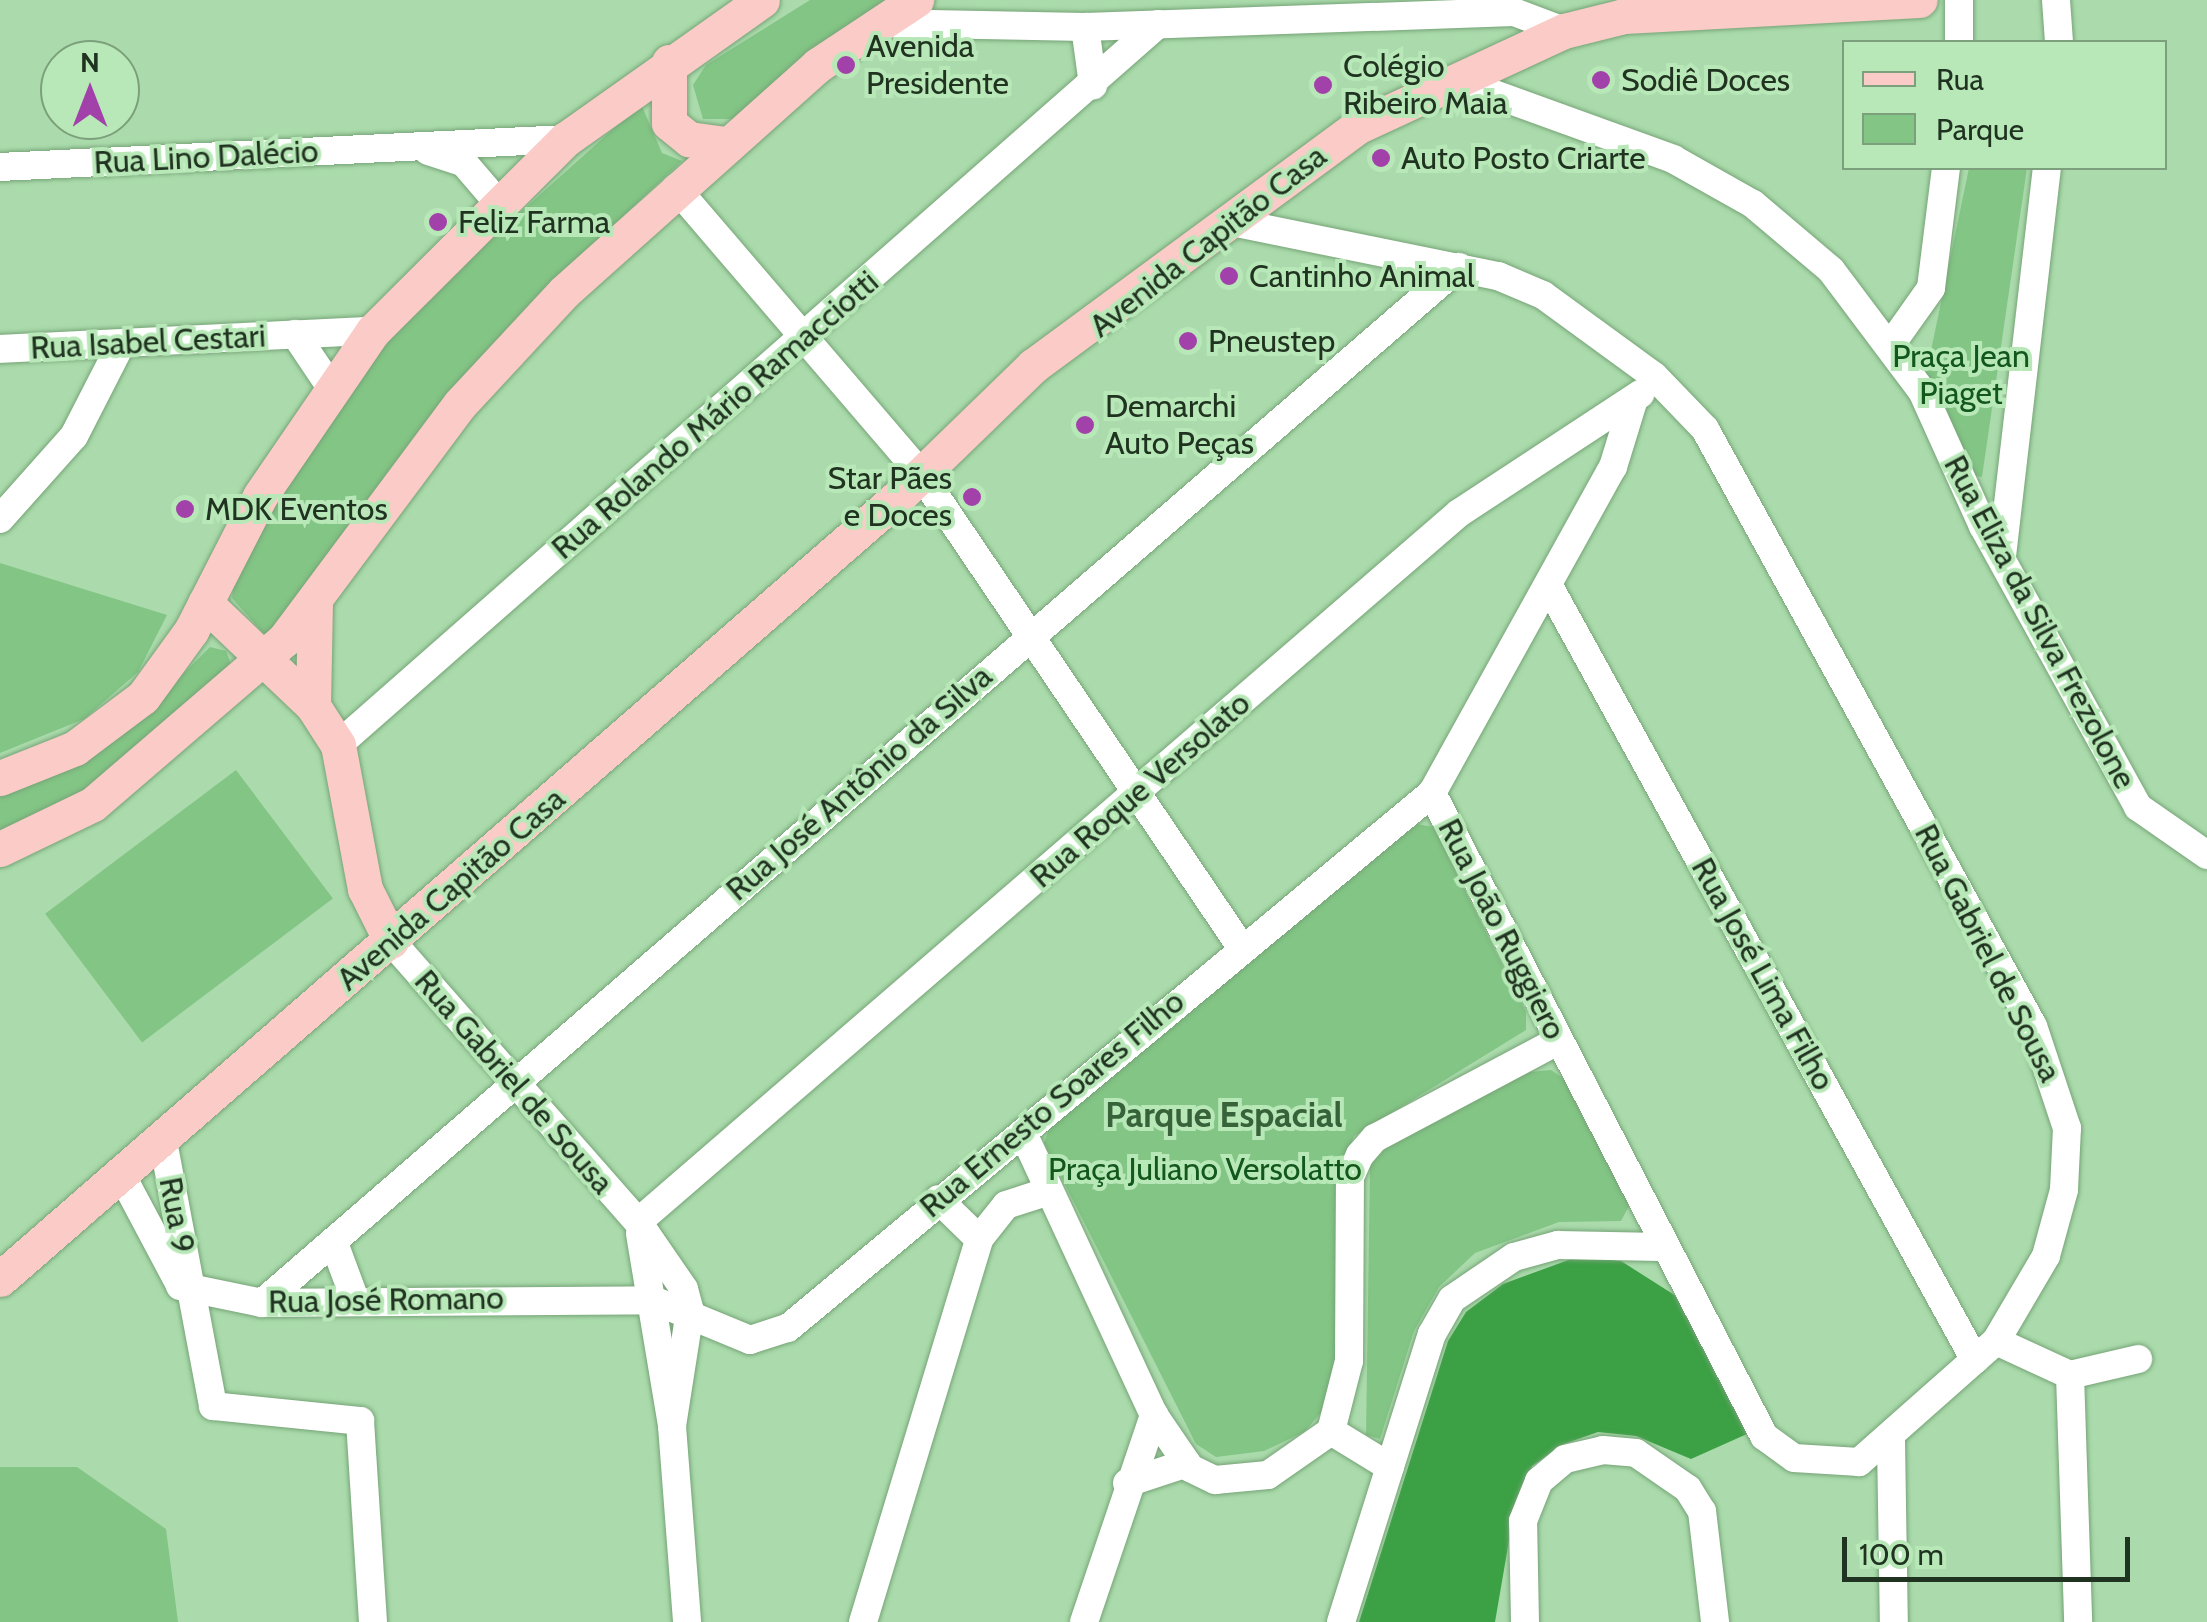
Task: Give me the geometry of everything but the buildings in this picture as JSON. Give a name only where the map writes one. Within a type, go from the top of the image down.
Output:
[{"type":"main road","points":[[0,778],[53,760],[120,717],[166,668],[330,386],[373,331],[566,139],[669,62],[729,10],[762,0]]},
{"type":"main road","points":[[0,849],[93,804],[260,660],[315,604],[460,404],[724,144],[878,22],[916,0]]},
{"type":"main road","name":"Avenida Capitão Casa","points":[[0,1279],[163,1142],[1069,348],[1226,221],[1359,126],[1564,31],[1683,10],[1920,0]]},
{"type":"main road","points":[[669,62],[669,123],[690,139],[724,144]]},
{"type":"main road","points":[[205,603],[260,660],[313,706],[338,745],[365,889],[391,941]]},
{"type":"main road","points":[[313,706],[315,604]]},
{"type":"street","points":[[950,0],[972,25]]},
{"type":"street","points":[[1959,0],[1959,40]]},
{"type":"street","points":[[2056,0],[2060,40]]},
{"type":"street","points":[[878,22],[1085,27],[1514,12],[1564,31]]},
{"type":"street","name":"Rua Rolando Mário Ramacciotti","points":[[338,745],[1158,24]]},
{"type":"street","points":[[1085,27],[1093,85]]},
{"type":"street","name":"Rua Eliza da Silva Frezolone","points":[[1458,81],[1674,159],[1753,204],[1832,270],[1922,391],[2002,556],[2138,806],[2207,855]]},
{"type":"street","name":"Rua Lino Dalécio","points":[[0,167],[566,139]]},
{"type":"street","name":"Rua Lino Dalécio","points":[[412,146],[464,162],[500,205]]},
{"type":"street","points":[[1890,346],[1931,288],[1946,170]]},
{"type":"street","points":[[2002,556],[2047,170]]},
{"type":"street","points":[[676,188],[804,336],[1029,636],[1239,944]]},
{"type":"street","name":"Rua Gabriel de Sousa","points":[[1226,221],[1459,266],[1542,295],[1654,376],[1704,429],[2056,1078],[2067,1128],[2064,1190],[2046,1256],[1996,1341],[1891,1441],[1838,1466],[1778,1449],[1661,1247]]},
{"type":"street","name":"Rua José Antônio da Silva","points":[[262,1303],[513,1081],[1459,266]]},
{"type":"street","name":"Rua Isabel Cestari","points":[[0,350],[373,331]]},
{"type":"street","name":"Rua Isabel Cestari","points":[[295,334],[330,386]]},
{"type":"street","points":[[0,519],[74,436],[120,346]]},
{"type":"street","name":"Rua Roque Versolato","points":[[638,1222],[1459,513],[1551,444],[1633,402],[1654,376]]},
{"type":"street","name":"Rua João Ruggiero","points":[[1633,402],[1613,468],[1550,588],[1432,793],[1661,1247]]},
{"type":"street","name":"Rua José Lima Filho","points":[[1550,588],[1975,1360]]},
{"type":"street","name":"Rua Ernesto Soares Filho","points":[[653,1300],[690,1311],[750,1340],[779,1334],[938,1199],[1023,1134],[1239,944],[1432,793]]},
{"type":"street","name":"Rua Gabriel de Sousa","points":[[391,941],[638,1222],[690,1311],[672,1426]]},
{"type":"street","points":[[1023,1134],[1154,1415],[1186,1463],[1215,1480],[1268,1475],[1331,1432],[1349,1360],[1349,1206],[1360,1156],[1375,1138],[1559,1040]]},
{"type":"street","name":"Rua 9","points":[[163,1142],[187,1288]]},
{"type":"street","name":"Rua 9","points":[[122,1176],[187,1288]]},
{"type":"street","points":[[863,1622],[979,1239],[1006,1205],[1049,1191]]},
{"type":"street","points":[[938,1199],[979,1239]]},
{"type":"street","points":[[595,1299],[632,1268],[638,1222]]},
{"type":"street","name":"Rua Gabriel de Sousa","points":[[638,1222],[672,1426],[688,1622]]},
{"type":"street","points":[[334,1243],[356,1302]]},
{"type":"street","points":[[1341,1622],[1432,1334],[1452,1299],[1482,1274],[1558,1245],[1661,1247]]},
{"type":"street","points":[[187,1288],[212,1406],[360,1420],[374,1622]]},
{"type":"street","name":"Rua José Romano","points":[[187,1288],[262,1303],[653,1300]]},
{"type":"street","points":[[1996,1341],[2070,1375],[2138,1359]]},
{"type":"street","points":[[2070,1375],[2078,1622]]},
{"type":"street","points":[[1084,1622],[1127,1483],[1154,1415]]},
{"type":"street","points":[[1331,1432],[1390,1468]]},
{"type":"street","points":[[1891,1441],[1894,1622]]},
{"type":"street","points":[[1525,1622],[1524,1521],[1539,1481],[1565,1460],[1603,1450],[1636,1454],[1688,1489],[1702,1511],[1715,1622]]},
{"type":"street","points":[[1127,1483],[1186,1463]]},
{"type":"green space","points":[[810,0],[897,0],[737,119],[703,119],[693,85],[706,65]]},
{"type":"green space","points":[[641,104],[662,153],[682,161],[557,278],[279,636],[263,633],[232,598],[238,556],[359,374],[445,280]]},
{"type":"green space","name":"Praça Jean Piaget","points":[[1969,170],[2027,170],[1982,477],[1971,475],[1924,384]]},
{"type":"green space","points":[[0,563],[167,615],[138,672],[84,719],[0,753]]},
{"type":"green space","points":[[210,647],[226,651],[231,664],[88,796],[0,842],[0,797],[155,702]]},
{"type":"green space","points":[[236,770],[333,899],[142,1042],[45,914]]},
{"type":"green space","name":"Praça Juliano Versolatto","points":[[1417,824],[1433,827],[1526,1012],[1526,1030],[1354,1136],[1336,1177],[1336,1362],[1327,1406],[1304,1432],[1264,1451],[1216,1457],[1196,1444],[1044,1143],[1050,1126]]},
{"type":"green space","name":"Praça Juliano Versolatto","points":[[1551,1070],[1567,1081],[1630,1204],[1621,1221],[1559,1222],[1475,1253],[1439,1287],[1414,1331],[1380,1439],[1366,1435],[1370,1166],[1385,1149],[1530,1072]]},
{"type":"green space","points":[[1582,1255],[1621,1261],[1676,1296],[1747,1434],[1691,1459],[1636,1436],[1598,1432],[1564,1444],[1532,1466],[1516,1500],[1495,1622],[1359,1622],[1448,1341],[1466,1312],[1503,1284]]},
{"type":"green space","points":[[0,1467],[77,1467],[166,1529],[178,1622],[0,1622]]},
{"type":"place","name":"Avenida Presidente","points":[[846,65]]},
{"type":"place","name":"Sodiê Doces","points":[[1601,80]]},
{"type":"place","name":"Colégio Ribeiro Maia","points":[[1323,85]]},
{"type":"place","name":"Auto Posto Criarte","points":[[1381,158]]},
{"type":"place","name":"Feliz Farma","points":[[438,222]]},
{"type":"place","name":"Cantinho Animal","points":[[1229,276]]},
{"type":"place","name":"Pneustep","points":[[1188,341]]},
{"type":"place","name":"Demarchi Auto Peças","points":[[1085,425]]},
{"type":"place","name":"Star Pães e Doces","points":[[972,497]]},
{"type":"place","name":"MDK Eventos","points":[[185,509]]},
{"type":"district","name":"Parque Espacial","points":[[1224,1115]]}]
